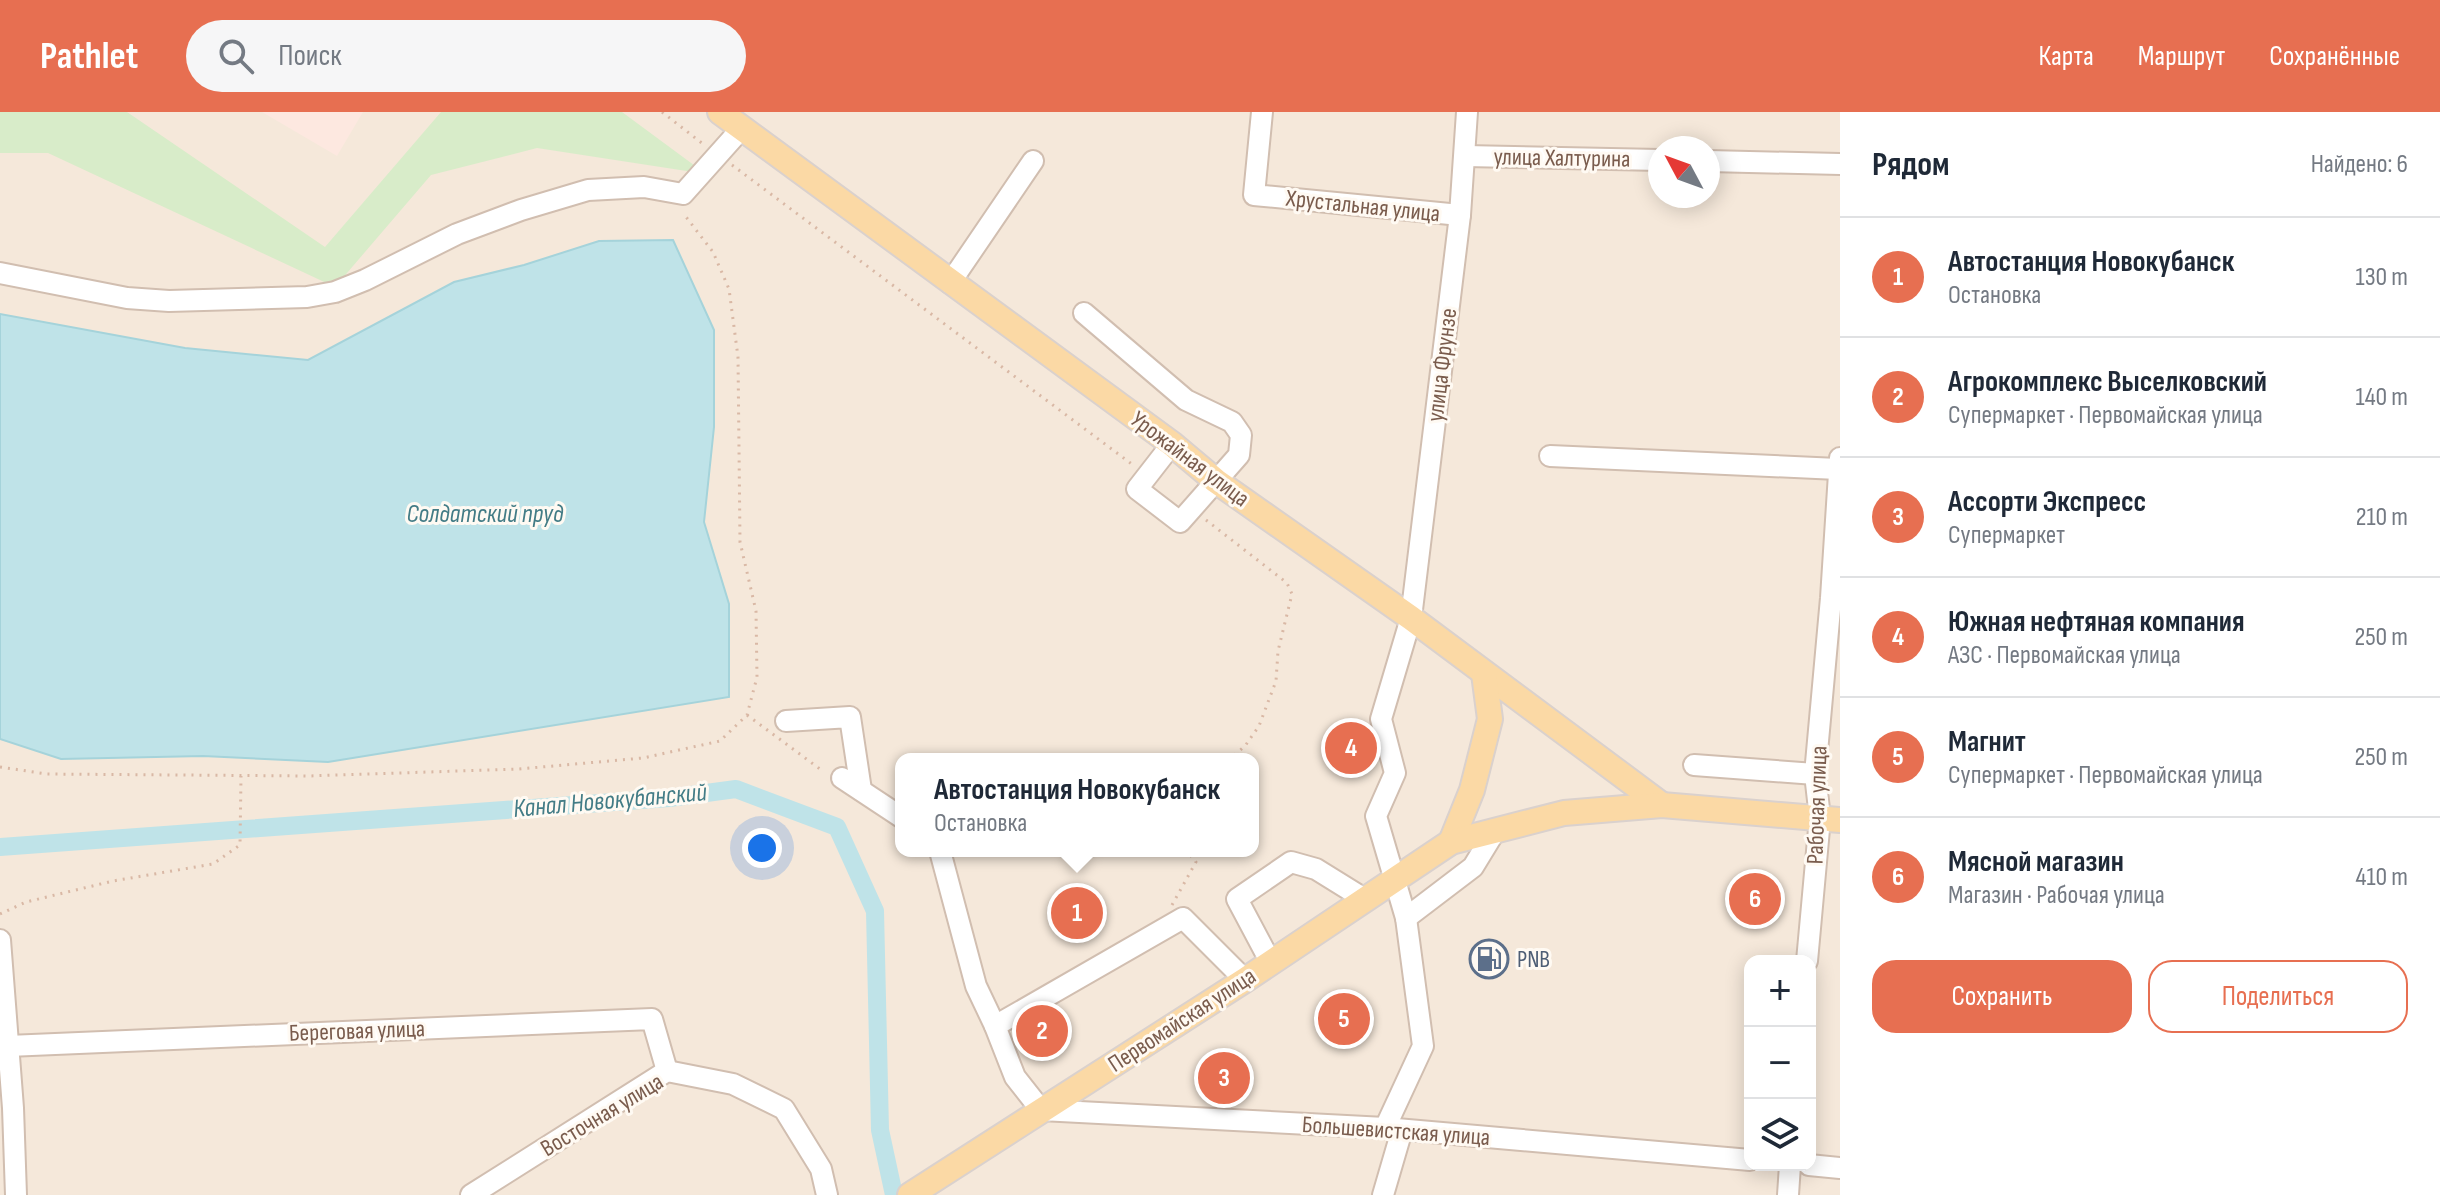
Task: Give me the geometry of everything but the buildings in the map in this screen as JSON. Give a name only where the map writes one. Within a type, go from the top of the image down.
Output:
[{"type":"main road","name":"Урожайная улица","points":[[720,112],[1172,444],[1216,481],[1411,618],[1662,805]]},
{"type":"main road","points":[[1451,842],[1472,790],[1490,719],[1484,674]]},
{"type":"main road","name":"Первомайская улица","points":[[914,1193],[1245,980],[1451,842],[1564,813],[1662,805],[1830,819]]},
{"type":"street","name":"Хрустальная улица","points":[[1262,112],[1254,195],[1460,215]]},
{"type":"street","name":"улица Фрунзе","points":[[1383,1195],[1393,1129],[1423,1046],[1406,918],[1376,816],[1395,773],[1381,719],[1411,618],[1460,215],[1467,112]]},
{"type":"street","points":[[0,273],[127,298],[169,301],[307,297],[335,292],[457,234],[588,190],[644,187],[683,194],[741,129]]},
{"type":"street","name":"улица Халтурина","points":[[1465,156],[1648,160]]},
{"type":"street","points":[[950,283],[1033,161]]},
{"type":"street","points":[[1720,161],[1840,164]]},
{"type":"street","points":[[1084,313],[1186,400],[1232,422],[1241,435],[1239,455],[1180,522],[1137,489],[1172,444]]},
{"type":"street","points":[[1550,456],[1839,463]]},
{"type":"street","name":"Рабочая улица","points":[[1808,955],[1830,819],[1815,774],[1836,598],[1839,463]]},
{"type":"street","points":[[786,721],[850,717],[861,790]]},
{"type":"street","points":[[1694,765],[1815,774]]},
{"type":"street","points":[[842,778],[895,813]]},
{"type":"street","points":[[1406,918],[1473,867],[1495,831]]},
{"type":"street","points":[[942,857],[976,986],[1015,1077],[1041,1110]]},
{"type":"street","points":[[1271,963],[1237,899],[1291,862],[1316,869],[1366,900]]},
{"type":"street","points":[[995,1026],[1183,918],[1245,980]]},
{"type":"street","points":[[0,940],[8,1046],[6,1108],[16,1195]]},
{"type":"street","name":"Береговая улица","points":[[8,1046],[652,1019],[667,1071]]},
{"type":"street","name":"Восточная улица","points":[[471,1195],[667,1071],[733,1084],[784,1109],[821,1169],[827,1195]]},
{"type":"street","name":"Большевистская улица","points":[[1041,1110],[1393,1129],[1744,1159]]},
{"type":"street","points":[[1816,1166],[1840,1168]]},
{"type":"street","points":[[1788,1195],[1790,1171]]},
{"type":"path","points":[[662,112],[1147,476]]},
{"type":"path","points":[[0,767],[47,774],[241,776],[519,769],[643,758],[720,741],[747,715],[757,677],[756,611],[740,542],[738,357],[729,289],[713,252],[684,213]]},
{"type":"path","points":[[1191,509],[1287,583],[1292,594],[1278,651],[1276,681],[1259,726],[1237,753]]},
{"type":"path","points":[[747,715],[820,771],[842,778]]},
{"type":"path","points":[[0,914],[26,902],[98,885],[213,864],[240,845],[241,776]]},
{"type":"path","points":[[1183,918],[1171,903],[1196,862],[1192,857]]},
{"type":"shaded area","points":[[0,112],[1840,112],[1840,1195],[0,1195]]},
{"type":"shaded area","points":[[262,112],[363,112],[337,156]]},
{"type":"green space","points":[[0,112],[127,112],[325,247],[441,112],[622,112],[706,174],[537,148],[431,175],[335,287],[48,153],[0,153]]},
{"type":"water","name":"Солдатский пруд","points":[[673,240],[714,330],[714,427],[704,522],[729,604],[729,697],[328,762],[203,756],[61,759],[0,739],[0,314],[185,348],[308,360],[454,282],[524,265],[599,241]]},
{"type":"waterway","name":"Канал Новокубанский","points":[[0,847],[669,798],[736,789],[837,827],[875,911],[880,1130],[894,1195]]},
{"type":"place","name":"Южная нефтяная компания","points":[[1351,748]]},
{"type":"place","name":"Мясной магазин","points":[[1755,899]]},
{"type":"place","name":"Автостанция Новокубанск","points":[[1077,913]]},
{"type":"place","name":"PNB","points":[[1489,959]]},
{"type":"place","name":"Магнит","points":[[1344,1019]]},
{"type":"place","name":"Агрокомплекс Выселковский","points":[[1042,1031]]},
{"type":"place","name":"Ассорти Экспресс","points":[[1224,1078]]}]
